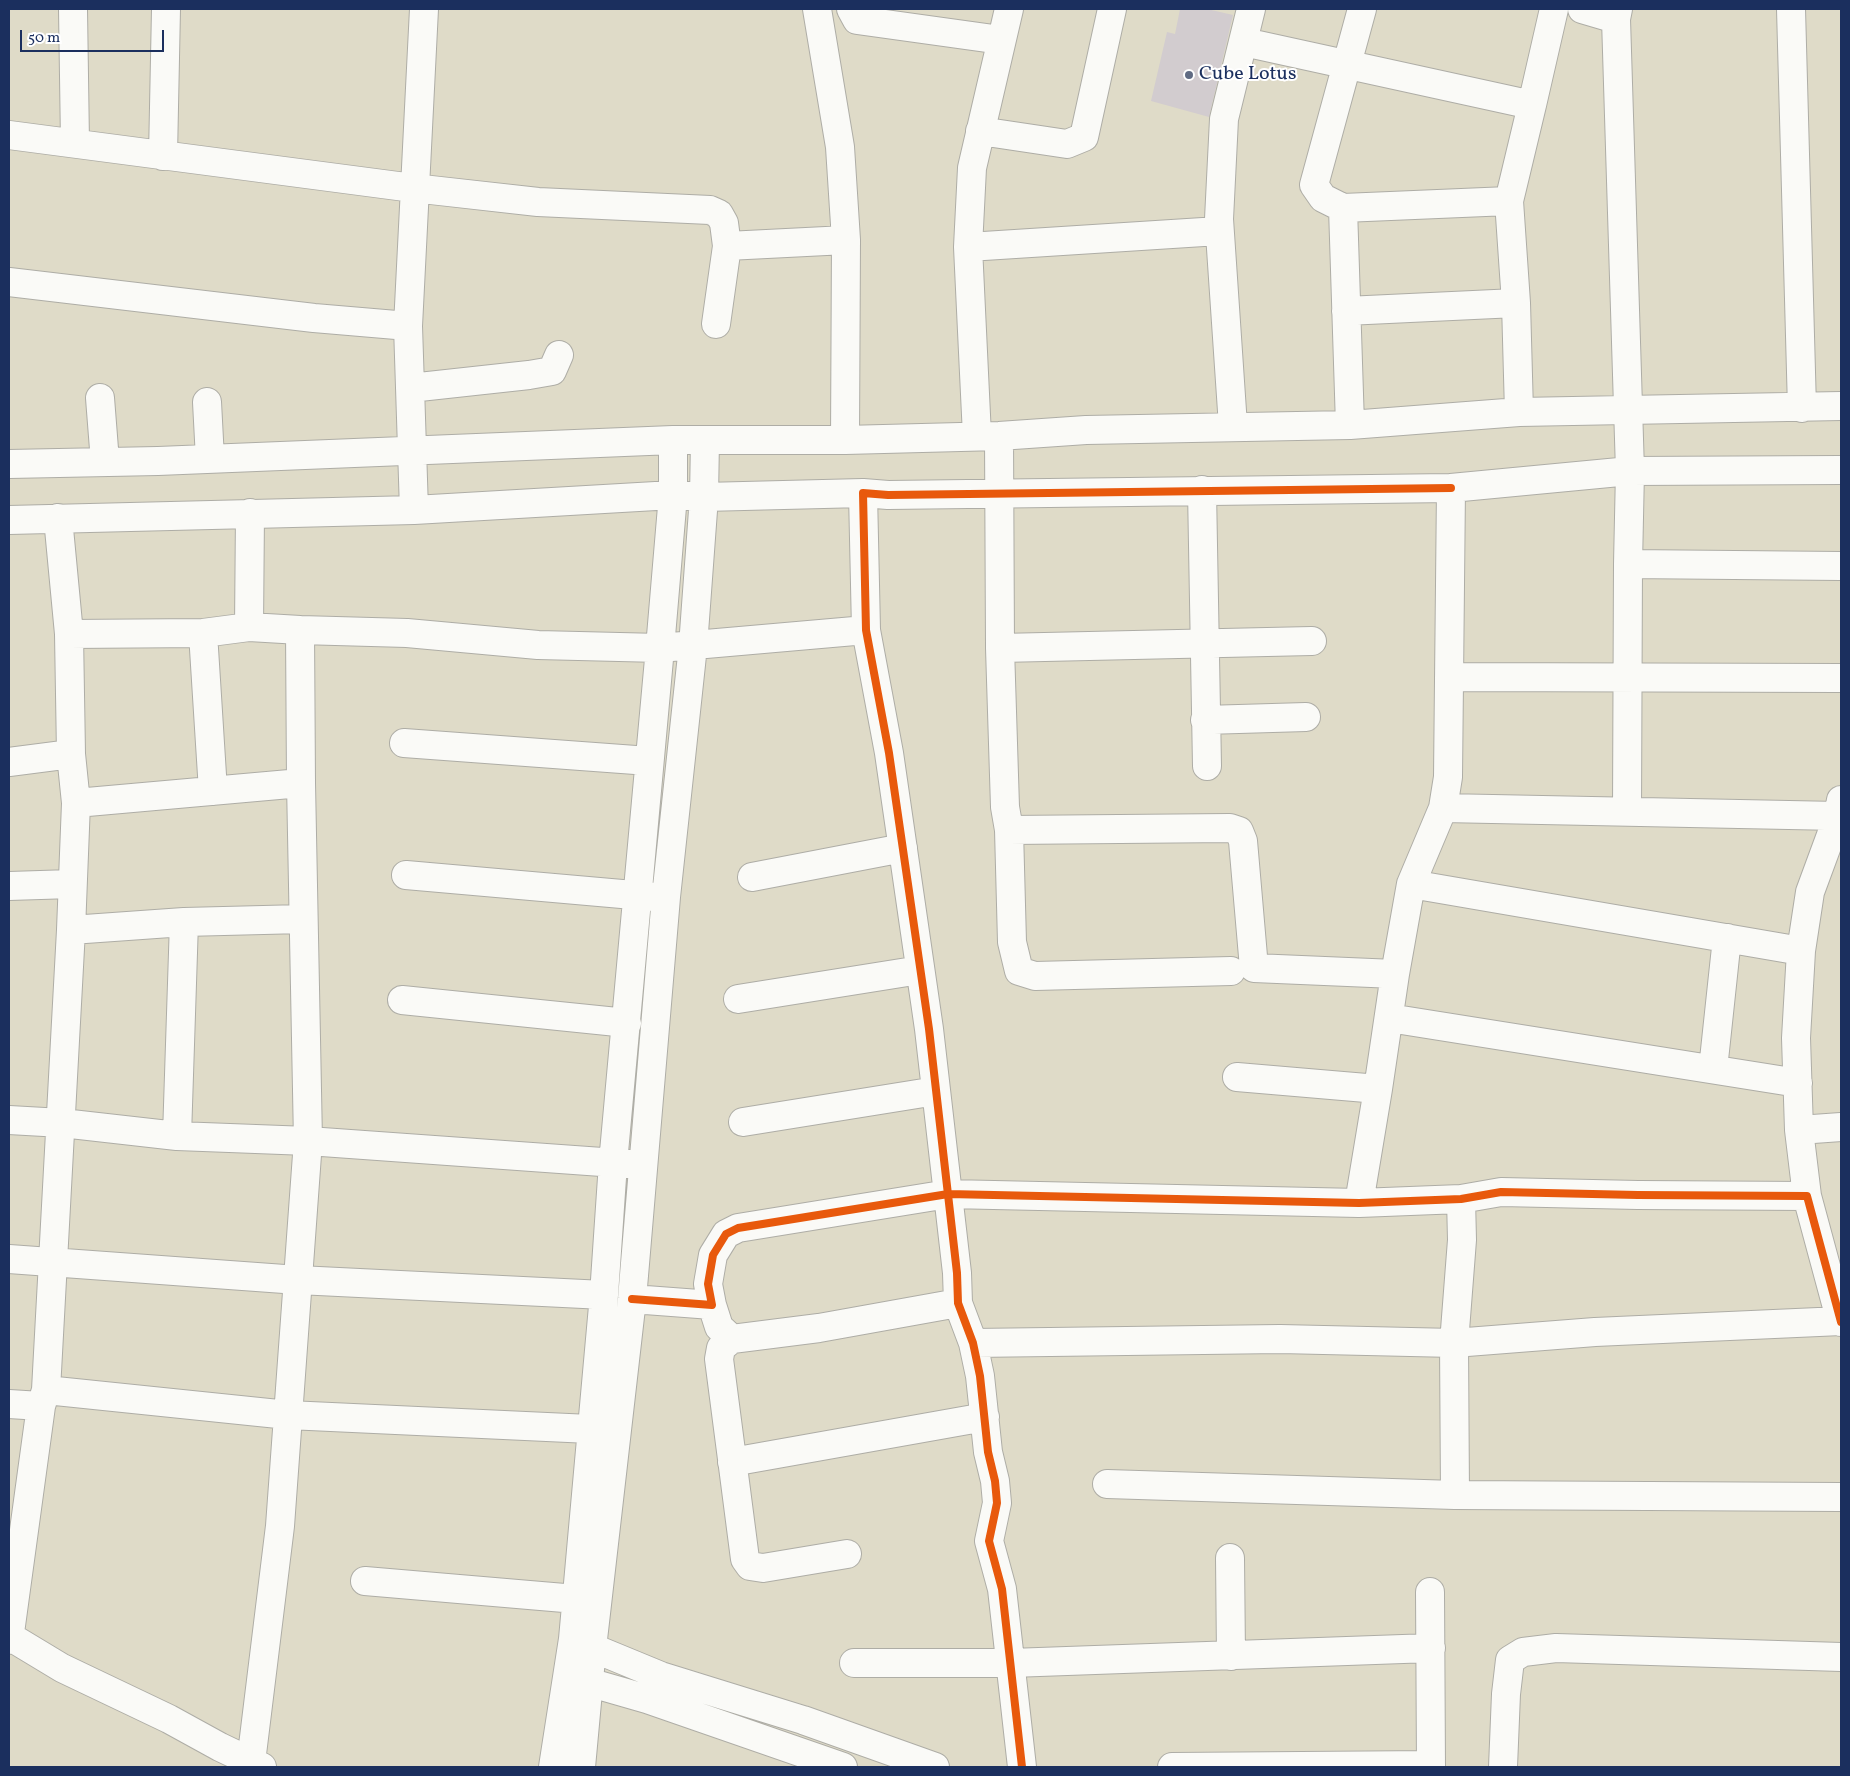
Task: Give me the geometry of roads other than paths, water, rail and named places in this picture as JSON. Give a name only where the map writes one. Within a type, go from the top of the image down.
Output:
[{"type":"street","points":[[73,9],[75,143]]},
{"type":"street","points":[[162,156],[166,9]]},
{"type":"street","points":[[414,510],[408,326],[413,188],[424,9]]},
{"type":"street","points":[[817,9],[840,147],[846,240],[844,440]]},
{"type":"street","points":[[851,9],[857,20],[1001,40]]},
{"type":"street","points":[[1009,9],[972,168],[968,247],[988,436],[1000,493],[1000,648],[1005,808],[1008,830],[1012,942],[1019,971],[1035,976],[1231,971]]},
{"type":"street","points":[[980,131],[1067,144],[1084,138],[1112,9]]},
{"type":"street","points":[[1233,426],[1219,231],[1224,119],[1251,9]]},
{"type":"street","points":[[1362,9],[1314,185],[1323,198],[1343,208],[1509,201]]},
{"type":"street","points":[[1519,412],[1516,303],[1509,201],[1554,9]]},
{"type":"street","points":[[1582,9],[1617,14],[1630,471],[1627,811]]},
{"type":"street","points":[[1791,9],[1802,408]]},
{"type":"street","points":[[1244,42],[1532,105]]},
{"type":"street","points":[[9,135],[413,188],[538,202],[710,210],[719,214],[724,223],[727,246],[716,324]]},
{"type":"street","points":[[1343,208],[1350,425]]},
{"type":"street","points":[[968,247],[1219,231]]},
{"type":"street","points":[[727,246],[846,240]]},
{"type":"street","points":[[9,282],[304,317],[408,326]]},
{"type":"street","points":[[1346,310],[1516,303]]},
{"type":"street","points":[[410,388],[552,371],[559,355]]},
{"type":"street","points":[[100,398],[105,462]]},
{"type":"street","points":[[207,402],[210,459]]},
{"type":"street","points":[[9,464],[210,459],[673,440],[844,440],[988,436],[1086,430],[1350,425],[1519,412],[1841,406]]},
{"type":"street","points":[[581,1767],[591,1684],[582,1644],[576,1599],[673,495],[673,440]]},
{"type":"street","points":[[553,1767],[566,1675],[582,1644],[632,1299],[666,897],[693,646],[704,497],[705,440]]},
{"type":"street","points":[[9,520],[414,510],[673,495],[704,497],[863,493],[888,495],[1451,488],[1630,471],[1841,470]]},
{"type":"street","points":[[1360,1203],[1390,1018],[1395,974],[1411,884],[1443,808],[1448,778],[1451,488]]},
{"type":"street","points":[[1202,490],[1203,642],[1207,766]]},
{"type":"street","points":[[863,493],[866,630],[889,753],[920,970],[948,1194],[958,1304],[973,1343],[985,1417],[988,1452],[995,1481],[998,1503],[989,1541],[1002,1589],[1022,1767]]},
{"type":"street","points":[[250,513],[250,627]]},
{"type":"street","points":[[9,1640],[43,1398],[54,1262],[71,930],[76,803],[71,754],[69,634],[58,518]]},
{"type":"street","points":[[1628,564],[1841,566]]},
{"type":"street","points":[[69,634],[203,633],[250,627],[408,633],[538,644],[660,648],[866,630]]},
{"type":"street","points":[[9,1636],[62,1668],[169,1719],[241,1762],[280,1526],[308,1141],[303,919],[300,630]]},
{"type":"street","points":[[203,633],[213,791]]},
{"type":"street","points":[[1000,648],[1312,641]]},
{"type":"street","points":[[1448,677],[1841,678]]},
{"type":"street","points":[[1205,720],[1306,717]]},
{"type":"street","points":[[404,743],[649,762]]},
{"type":"street","points":[[9,762],[71,754]]},
{"type":"street","points":[[76,803],[301,783]]},
{"type":"street","points":[[973,1343],[1280,1339],[1454,1343],[1595,1332],[1841,1322],[1807,1196],[1799,1130],[1796,1038],[1801,951],[1810,892],[1840,807],[1627,811],[1443,808]]},
{"type":"street","points":[[1008,830],[1230,828],[1239,831],[1243,841],[1254,968],[1395,974]]},
{"type":"street","points":[[752,877],[903,848]]},
{"type":"street","points":[[406,875],[666,897]]},
{"type":"street","points":[[9,886],[72,884]]},
{"type":"street","points":[[1411,884],[1801,951]]},
{"type":"street","points":[[71,930],[184,922],[303,919]]},
{"type":"street","points":[[177,1136],[184,922]]},
{"type":"street","points":[[1713,1069],[1727,938]]},
{"type":"street","points":[[738,999],[920,970]]},
{"type":"street","points":[[402,1000],[627,1023]]},
{"type":"street","points":[[1390,1018],[1798,1083]]},
{"type":"street","points":[[1237,1077],[1378,1089]]},
{"type":"street","points":[[744,1122],[936,1092]]},
{"type":"street","points":[[9,1120],[62,1123],[177,1136],[308,1141],[643,1165]]},
{"type":"street","points":[[1799,1130],[1841,1127]]},
{"type":"street","points":[[732,1339],[719,1327],[708,1284],[713,1255],[726,1234],[738,1228],[948,1194],[1360,1203],[1461,1199],[1501,1192],[1638,1196],[1807,1196]]},
{"type":"street","points":[[1455,1495],[1454,1343],[1462,1240],[1461,1199]]},
{"type":"street","points":[[9,1259],[298,1280],[604,1295]]},
{"type":"street","points":[[632,1299],[712,1305]]},
{"type":"street","points":[[847,1554],[763,1568],[750,1566],[745,1559],[719,1359],[721,1348],[732,1339],[819,1328],[958,1304]]},
{"type":"street","points":[[9,1404],[43,1398],[288,1415],[590,1429]]},
{"type":"street","points":[[732,1462],[985,1417]]},
{"type":"street","points":[[1107,1484],[1455,1495],[1841,1497]]},
{"type":"street","points":[[1230,1558],[1230,1656]]},
{"type":"street","points":[[365,1581],[576,1599]]},
{"type":"street","points":[[1172,1767],[1431,1766],[1430,1592]]},
{"type":"street","points":[[582,1644],[661,1676],[803,1720],[935,1767]]},
{"type":"street","points":[[854,1663],[1011,1663],[1431,1648]]},
{"type":"street","points":[[1503,1767],[1506,1694],[1510,1660],[1523,1652],[1556,1648],[1841,1657]]},
{"type":"street","points":[[566,1675],[591,1684],[647,1699],[843,1767]]},
{"type":"place","name":"Cube Lotus","points":[[1189,75]]}]
